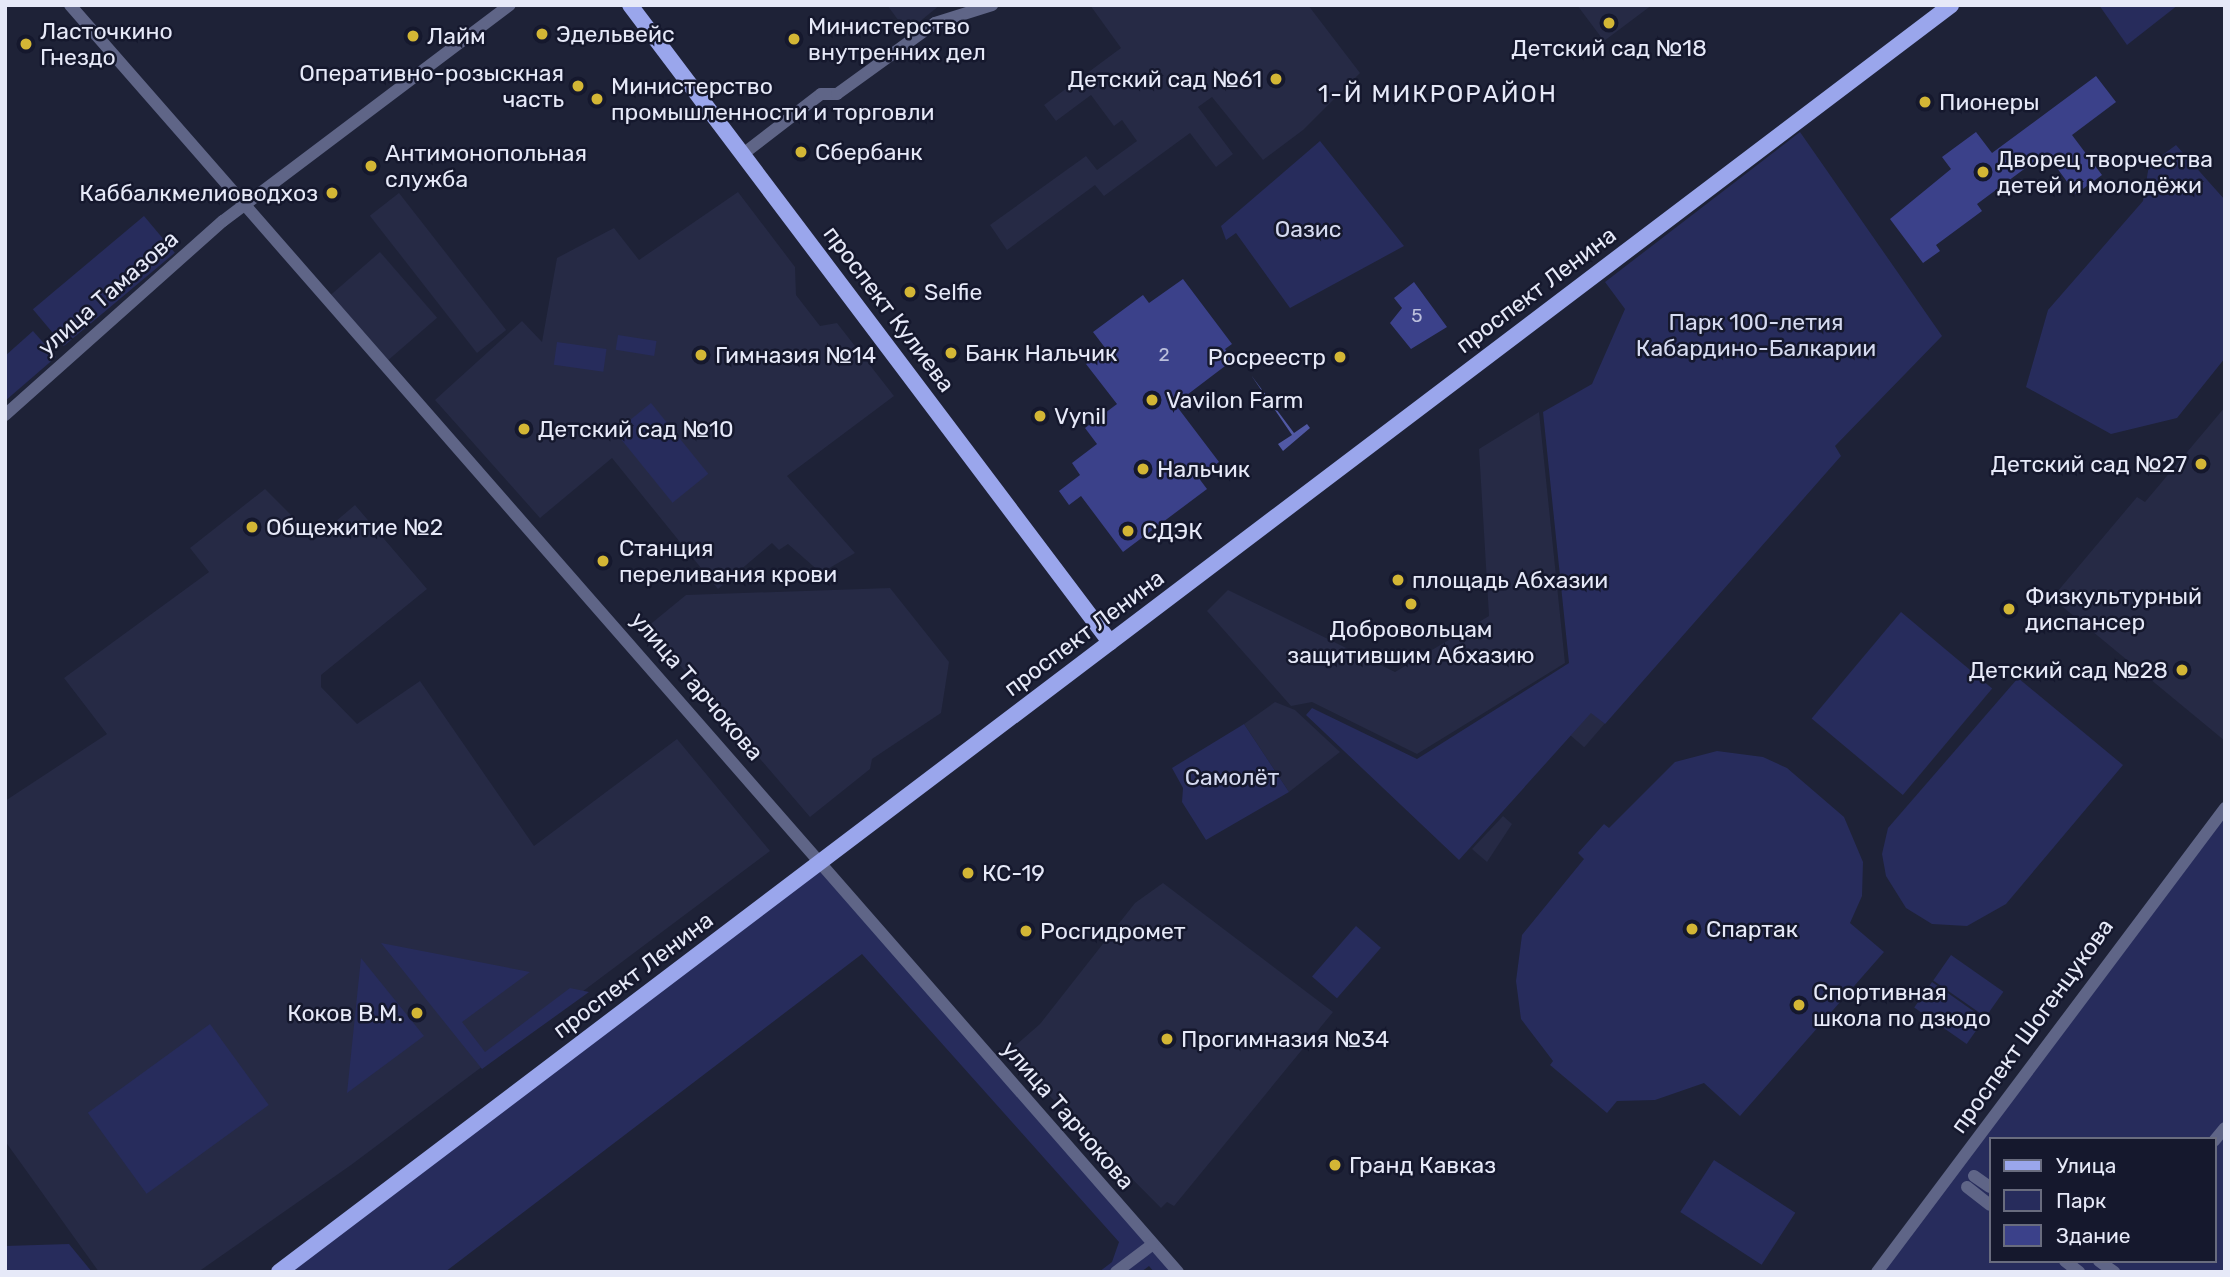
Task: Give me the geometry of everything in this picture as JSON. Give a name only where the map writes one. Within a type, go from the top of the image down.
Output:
[{"type":"main road","name":"проспект Кулиева","points":[[630,5],[1110,642]]},
{"type":"main road","name":"проспект Ленина","points":[[279,1272],[1951,5]]},
{"type":"street","name":"улица Тарчокова","points":[[70,5],[1178,1272]]},
{"type":"street","name":"улица Тамазова","points":[[5,415],[246,206],[510,5]]},
{"type":"street","points":[[743,153],[821,94],[837,94],[934,23],[992,5]]},
{"type":"street","name":"проспект Шогенцукова","points":[[1877,1272],[2225,808]]},
{"type":"street","points":[[1988,1186],[1970,1182],[1988,1203]]},
{"type":"street","points":[[1116,1272],[1153,1244]]},
{"type":"shaded area","points":[[887,5],[940,5],[907,32]]},
{"type":"shaded area","points":[[1090,5],[1308,5],[1360,73],[1303,130],[1263,160],[1212,97],[1198,107],[1233,154],[1216,167],[1190,133],[1104,196],[1095,185],[1007,250],[990,225],[1086,156],[1097,170],[1137,141],[1122,120],[1114,126],[1091,95],[1056,121],[1044,105],[1121,48]]},
{"type":"shaded area","name":"Детский сад №18","points":[[1577,5],[1652,5],[1604,41]]},
{"type":"shaded area","name":"Гимназия №14","points":[[738,192],[795,267],[796,295],[820,326],[837,323],[894,396],[787,476],[855,553],[821,573],[788,544],[779,550],[772,543],[718,589],[612,458],[540,518],[435,400],[522,321],[542,342],[557,258],[614,228],[639,260]]},
{"type":"shaded area","points":[[399,193],[506,330],[477,353],[370,216]]},
{"type":"shaded area","points":[[380,252],[437,318],[388,360],[331,295]]},
{"type":"shaded area","points":[[1251,375],[1294,433],[1307,424],[1310,428],[1283,451],[1278,444],[1292,435]]},
{"type":"shaded area","name":"Детский сад №28","points":[[2225,407],[2225,741],[2052,598],[2137,497],[2145,502]]},
{"type":"shaded area","points":[[1539,412],[1565,663],[1417,754],[1312,702],[1291,706],[1207,611],[1228,590],[1395,672],[1489,616],[1479,449]]},
{"type":"shaded area","points":[[265,489],[315,539],[355,505],[427,589],[321,675],[321,687],[357,724],[420,681],[534,846],[677,739],[770,851],[351,1165],[198,1272],[99,1272],[5,1141],[5,801],[107,734],[64,678],[209,572],[190,548]]},
{"type":"shaded area","points":[[890,588],[949,662],[941,713],[872,759],[870,769],[810,817],[647,627],[686,595]]},
{"type":"shaded area","points":[[1275,702],[1295,710],[1340,752],[1289,792],[1244,724]]},
{"type":"shaded area","points":[[1591,712],[1605,724],[1584,747],[1571,735]]},
{"type":"shaded area","points":[[1503,816],[1512,824],[1487,862],[1472,849]]},
{"type":"shaded area","name":"Прогимназия №34","points":[[1163,883],[1333,1012],[1174,1206],[1167,1202],[1161,1208],[1007,1053],[1040,1024],[1135,903]]},
{"type":"green space","points":[[2099,5],[2178,5],[2127,45]]},
{"type":"green space","name":"Парк 100-летия Кабардино-Балкарии","points":[[1800,132],[1942,336],[1835,446],[1841,456],[1605,724],[1591,713],[1459,860],[1306,715],[1312,708],[1417,759],[1569,663],[1543,412],[1592,384],[1625,309],[1605,282]]},
{"type":"green space","name":"Оазис","points":[[1320,141],[1404,246],[1290,308],[1236,233],[1226,240],[1221,226]]},
{"type":"green space","points":[[2176,145],[2225,200],[2225,358],[2177,418],[2111,434],[2026,387],[2048,310],[2143,201],[2149,165]]},
{"type":"green space","points":[[144,216],[175,253],[64,346],[33,309]]},
{"type":"green space","points":[[33,331],[56,357],[5,401],[5,356]]},
{"type":"green space","points":[[618,335],[657,341],[654,356],[616,350]]},
{"type":"green space","points":[[557,342],[607,349],[603,372],[554,365]]},
{"type":"green space","points":[[651,403],[708,474],[673,503],[615,432]]},
{"type":"green space","points":[[1901,612],[1992,688],[1903,795],[1812,718]]},
{"type":"green space","points":[[2018,678],[2123,765],[2006,904],[1967,926],[1932,924],[1906,908],[1886,876],[1882,854],[1888,828]]},
{"type":"green space","name":"Самолёт","points":[[1244,724],[1289,792],[1206,840],[1182,802],[1183,788],[1172,768]]},
{"type":"green space","name":"Спартак","points":[[1717,751],[1763,757],[1787,768],[1844,817],[1863,862],[1862,896],[1850,923],[1884,952],[1740,1116],[1704,1083],[1655,1100],[1617,1101],[1607,1113],[1550,1065],[1553,1061],[1521,1019],[1516,981],[1522,935],[1584,859],[1578,853],[1604,824],[1609,828],[1675,762]]},
{"type":"green space","points":[[2225,808],[2225,1272],[1877,1272]]},
{"type":"green space","points":[[820,861],[1178,1272],[1154,1272],[1149,1266],[1141,1272],[1099,1272],[1112,1262],[1119,1242],[862,954],[445,1272],[279,1272]]},
{"type":"green space","points":[[1356,926],[1381,948],[1337,998],[1312,977]]},
{"type":"green space","points":[[381,943],[530,972],[462,1022],[485,1052],[570,988],[589,992],[482,1069]]},
{"type":"green space","points":[[1951,955],[2003,992],[1986,1017],[1933,980]]},
{"type":"green space","points":[[361,958],[424,1036],[347,1093]]},
{"type":"green space","points":[[1932,982],[1984,1019],[1967,1044],[1914,1007]]},
{"type":"green space","points":[[210,1024],[269,1105],[147,1194],[88,1113]]},
{"type":"green space","points":[[1714,1160],[1795,1213],[1762,1265],[1680,1212]]},
{"type":"green space","points":[[69,1244],[92,1272],[5,1272],[5,1246]]},
{"type":"building","name":"Дворец творчества детей и молодёжи","points":[[2096,76],[2116,102],[2072,135],[2102,175],[2076,194],[2046,153],[1977,204],[1982,211],[1936,245],[1940,251],[1923,263],[1890,219],[1951,169],[1942,157],[1976,132],[1992,153]]},
{"type":"building","points":[[1183,279],[1232,344],[1225,349],[1233,360],[1175,404],[1219,462],[1198,477],[1207,489],[1123,552],[1081,496],[1069,505],[1059,491],[1080,475],[1072,463],[1097,444],[1085,428],[1117,404],[1086,364],[1106,349],[1093,332],[1143,295],[1149,303]]},
{"type":"building","points":[[1414,282],[1447,327],[1411,349],[1390,323],[1402,308],[1394,298]]},
{"type":"place","name":"Детский сад №18","points":[[1609,23]]},
{"type":"place","name":"Эдельвейс","points":[[542,34]]},
{"type":"place","name":"Лайм","points":[[413,36]]},
{"type":"place","name":"Министерство внутренних дел","points":[[794,39]]},
{"type":"place","name":"Ласточкино Гнездо","points":[[26,44]]},
{"type":"place","name":"Детский сад №61","points":[[1276,79]]},
{"type":"place","name":"Оперативно-розыскная часть","points":[[578,86]]},
{"type":"place","name":"Министерство промышленности и торговли","points":[[597,99]]},
{"type":"place","name":"Пионеры","points":[[1925,102]]},
{"type":"place","name":"Сбербанк","points":[[801,152]]},
{"type":"place","name":"Антимонопольная служба","points":[[371,166]]},
{"type":"place","name":"Дворец творчества детей и молодёжи","points":[[1983,172]]},
{"type":"place","name":"Каббалкмелиоводхоз","points":[[332,193]]},
{"type":"place","name":"Selfie","points":[[910,292]]},
{"type":"place","name":"Банк Нальчик","points":[[951,353]]},
{"type":"place","name":"Гимназия №14","points":[[701,355]]},
{"type":"place","name":"Росреестр","points":[[1340,357]]},
{"type":"place","name":"Vavilon Farm","points":[[1152,400]]},
{"type":"place","name":"Vynil","points":[[1040,416]]},
{"type":"place","name":"Детский сад №10","points":[[524,429]]},
{"type":"place","name":"Детский сад №27","points":[[2201,464]]},
{"type":"place","name":"Нальчик","points":[[1143,469]]},
{"type":"place","name":"Общежитие №2","points":[[252,527]]},
{"type":"place","name":"СДЭК","points":[[1128,531]]},
{"type":"place","name":"Станция переливания крови","points":[[603,561]]},
{"type":"place","name":"площадь Абхазии","points":[[1398,580]]},
{"type":"place","name":"Добровольцам защитившим Абхазию","points":[[1411,604]]},
{"type":"place","name":"Физкультурный диспансер","points":[[2009,609]]},
{"type":"place","name":"Детский сад №28","points":[[2182,670]]},
{"type":"place","name":"КС-19","points":[[968,873]]},
{"type":"place","name":"Спартак","points":[[1692,929]]},
{"type":"place","name":"Росгидромет","points":[[1026,931]]},
{"type":"place","name":"Спортивная школа по дзюдо","points":[[1799,1005]]},
{"type":"place","name":"Коков В.М.","points":[[417,1013]]},
{"type":"place","name":"Прогимназия №34","points":[[1167,1039]]},
{"type":"place","name":"Гранд Кавказ","points":[[1335,1165]]},
{"type":"district","name":"1-Й МИКРОРАЙОН","points":[[1438,95]]}]
